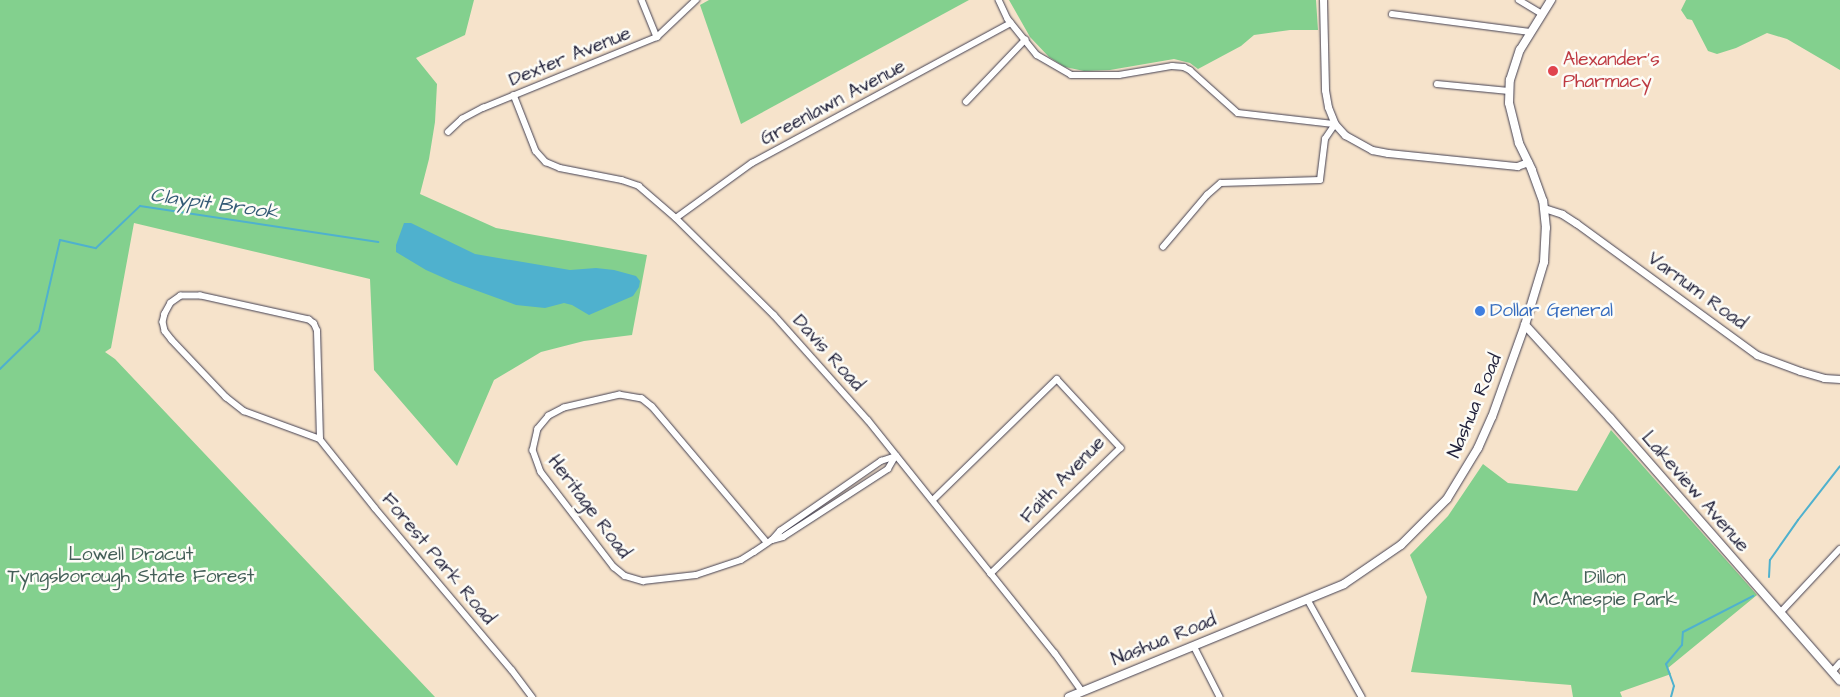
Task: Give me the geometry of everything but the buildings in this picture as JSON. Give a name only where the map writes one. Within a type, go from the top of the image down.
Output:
[{"type":"main road","name":"Nashua Road","points":[[1069,697],[1344,584],[1375,565],[1401,545],[1447,499],[1481,441],[1525,325],[1544,262],[1546,228],[1544,208],[1512,123],[1509,91],[1510,80],[1516,61],[1530,32],[1551,0]]},
{"type":"main road","name":"Lakeview Avenue","points":[[1525,325],[1836,672],[1840,682]]},
{"type":"street","points":[[642,0],[657,37]]},
{"type":"street","name":"Dexter Avenue","points":[[448,132],[462,119],[514,95],[657,37],[696,0]]},
{"type":"street","points":[[999,0],[1011,23],[1037,56],[1071,75],[1119,75],[1172,66],[1184,67],[1190,70],[1238,114],[1335,124]]},
{"type":"street","points":[[1323,0],[1325,90],[1328,107],[1335,124],[1356,143],[1388,153],[1517,166],[1528,162]]},
{"type":"street","points":[[1519,0],[1542,14]]},
{"type":"street","points":[[1392,14],[1530,32]]},
{"type":"street","name":"Greenlawn Avenue","points":[[676,218],[752,163],[1011,23]]},
{"type":"street","points":[[966,102],[1025,40]]},
{"type":"street","points":[[1437,84],[1509,91]]},
{"type":"street","name":"Davis Road","points":[[514,95],[536,151],[546,162],[560,168],[622,180],[639,186],[676,218],[774,314],[868,420],[1056,653],[1082,691]]},
{"type":"street","points":[[1162,247],[1207,194],[1221,183],[1320,180],[1325,139],[1335,124]]},
{"type":"street","name":"Varnum Road","points":[[1544,208],[1570,218],[1757,355],[1824,378],[1840,379]]},
{"type":"street","points":[[181,296],[201,296],[309,320],[314,324],[317,331],[320,439],[244,411],[226,397],[165,331],[165,314],[171,303],[181,296]]},
{"type":"street","name":"Faith Avenue","points":[[933,500],[1057,379],[1121,448],[991,574]]},
{"type":"street","name":"Heritage Road","points":[[770,542],[652,407],[642,399],[620,395],[564,408],[549,416],[538,428],[533,450],[541,472],[611,564],[625,576],[646,581],[704,574],[734,563],[782,537],[888,469],[896,456]]},
{"type":"street","name":"Forest Park Road","points":[[320,439],[375,508],[512,670],[532,697]]},
{"type":"street","name":"Heritage Road","points":[[770,542],[780,531],[880,461],[896,456]]},
{"type":"street","points":[[1781,612],[1840,549]]},
{"type":"street","points":[[1308,600],[1362,697]]},
{"type":"street","points":[[1194,646],[1220,697]]},
{"type":"street","points":[[1836,672],[1840,663]]},
{"type":"green space","name":"Lowell Dracut Tyngsborough State Forest","points":[[0,0],[474,0],[465,35],[416,58],[437,84],[435,122],[429,159],[420,194],[496,228],[647,255],[632,335],[584,341],[541,352],[494,380],[457,466],[374,370],[370,279],[134,223],[111,348],[105,352],[115,359],[435,697],[0,697]]},
{"type":"green space","points":[[709,0],[969,0],[741,124],[700,5]]},
{"type":"green space","points":[[1009,0],[1316,0],[1318,30],[1290,30],[1254,35],[1241,46],[1198,69],[1190,63],[1174,59],[1110,70],[1084,71],[1065,67],[1049,57],[1030,37]]},
{"type":"green space","points":[[1686,0],[1840,0],[1840,70],[1787,39],[1767,33],[1736,48],[1717,54],[1708,51],[1692,20],[1687,19],[1681,10]]},
{"type":"green space","name":"Dillon McAnespie Park","points":[[1611,430],[1757,595],[1668,668],[1671,674],[1620,692],[1622,697],[1573,697],[1571,685],[1411,672],[1427,597],[1410,555],[1448,516],[1483,464],[1508,483],[1577,491]]},
{"type":"water","points":[[404,223],[411,223],[475,254],[570,270],[596,268],[614,270],[636,276],[640,281],[639,287],[633,296],[589,315],[572,305],[564,303],[545,308],[516,305],[453,282],[426,270],[396,252],[396,245]]},
{"type":"waterway","name":"Claypit Brook","points":[[0,369],[39,331],[60,240],[96,248],[140,206],[378,242]]},
{"type":"waterway","points":[[1769,577],[1770,560],[1840,466]]},
{"type":"waterway","points":[[1671,697],[1674,686],[1666,664],[1682,645],[1683,632],[1753,596]]},
{"type":"place","name":"Alexander's Pharmacy","points":[[1553,71]]},
{"type":"place","name":"Dollar General","points":[[1480,311]]}]
